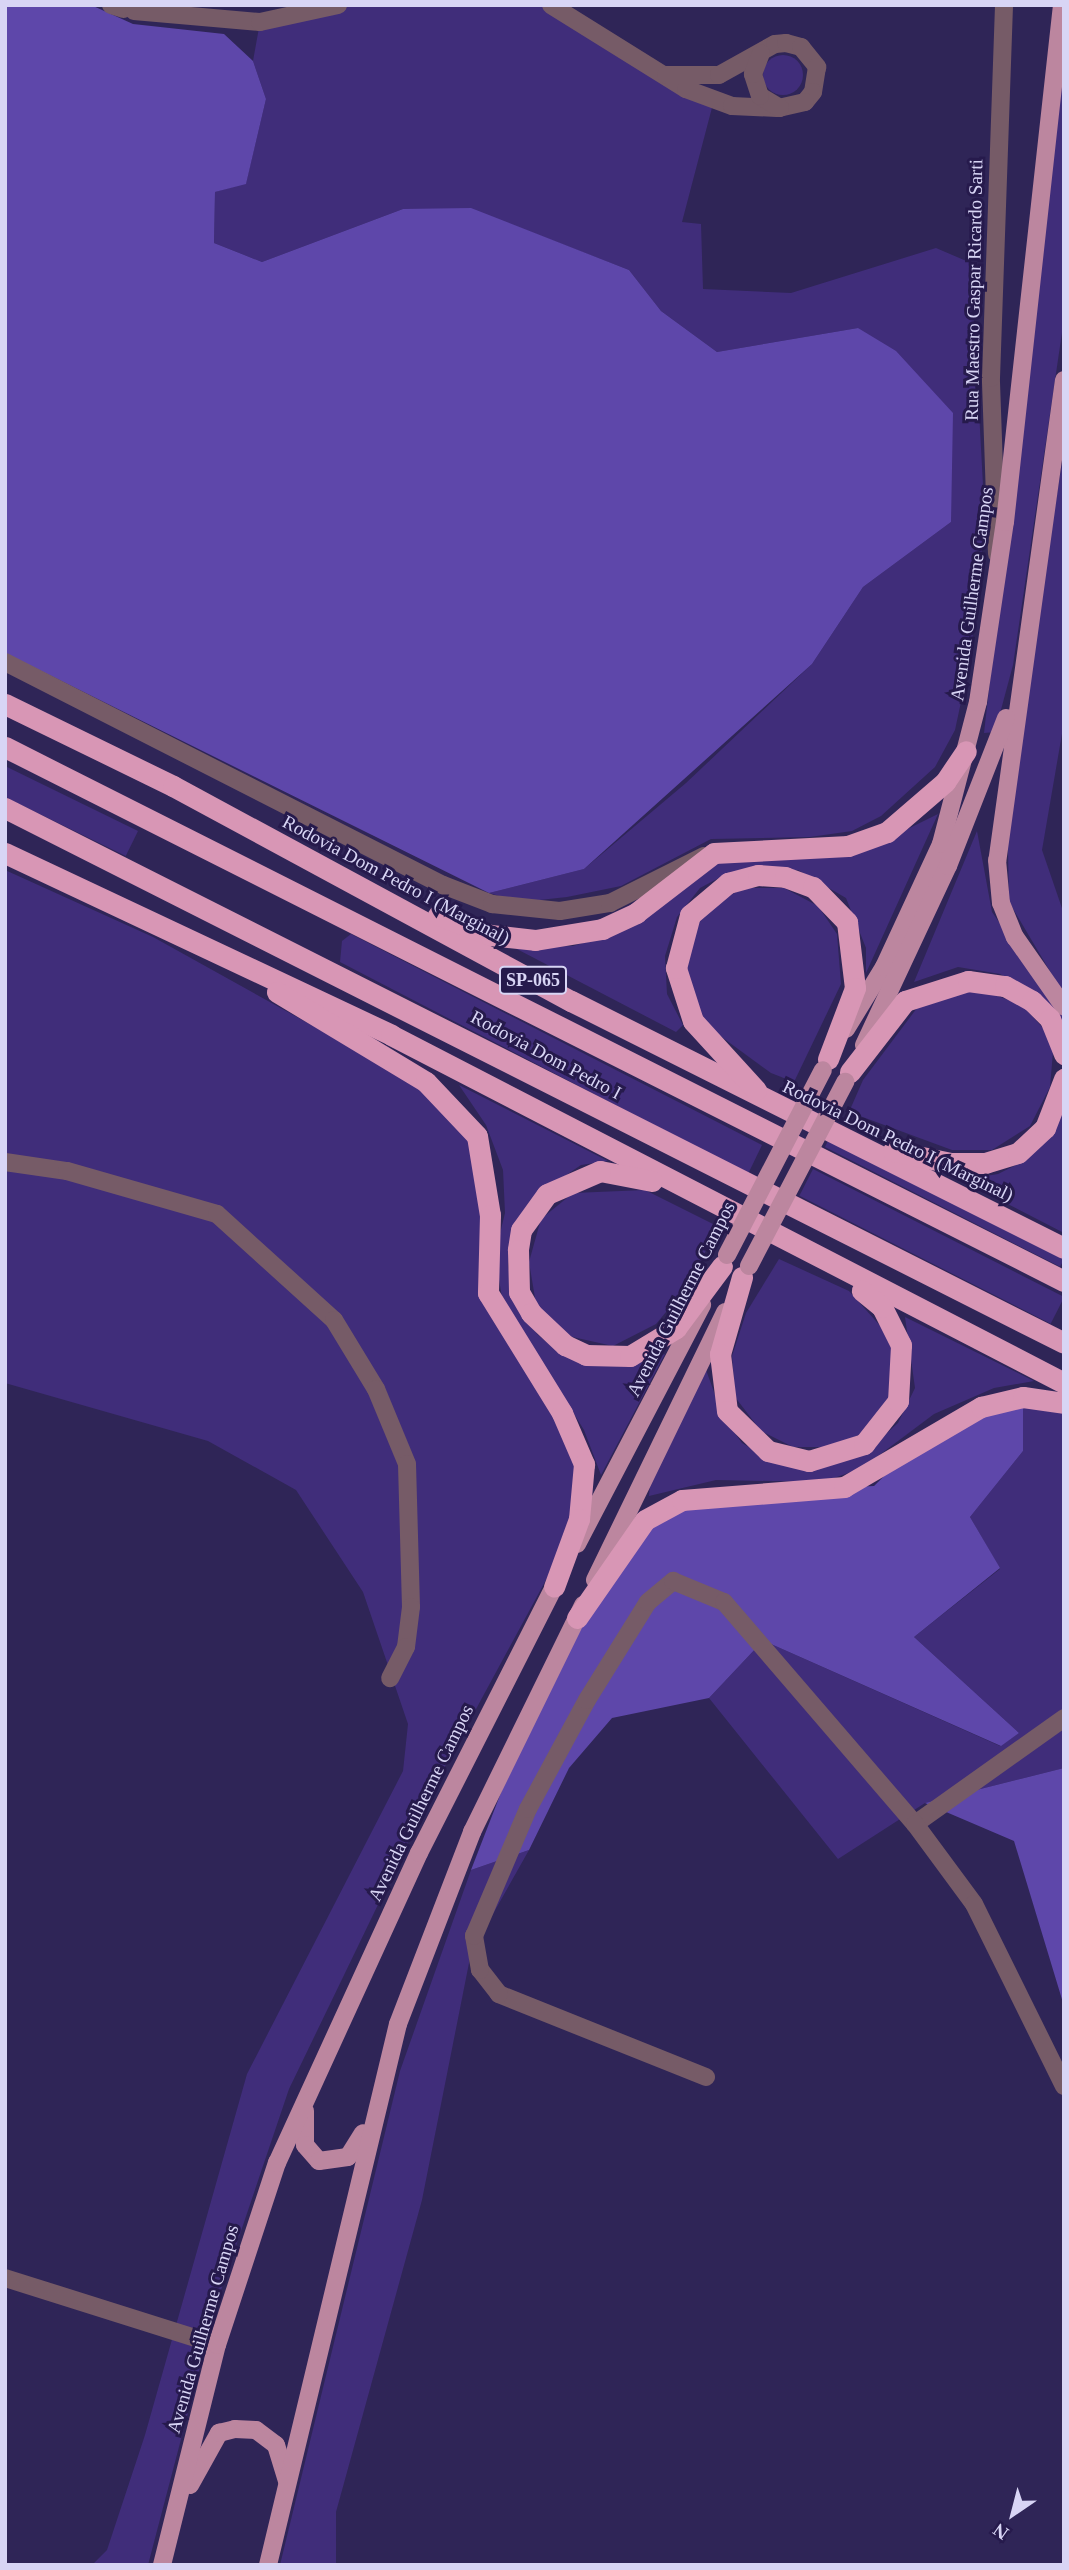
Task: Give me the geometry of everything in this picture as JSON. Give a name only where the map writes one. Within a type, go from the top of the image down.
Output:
[{"type":"highway","name":"Rodovia Dom Pedro I (Marginal)","points":[[5,704],[362,886],[767,1102],[835,1131],[1064,1248]]},
{"type":"highway","name":"Rodovia Dom Pedro I","points":[[5,747],[1064,1281]]},
{"type":"highway","points":[[362,886],[490,936],[566,939],[636,913],[714,853],[848,846],[887,832],[937,791],[966,751]]},
{"type":"highway","name":"Rodovia Dom Pedro I","points":[[5,808],[1064,1343]]},
{"type":"highway","points":[[5,814],[40,826]]},
{"type":"highway","points":[[5,853],[208,946],[811,1257],[1064,1382]]},
{"type":"highway","points":[[767,1102],[693,1021],[681,997],[678,941],[708,896],[758,875],[813,887],[834,903],[847,922],[855,988],[825,1065]]},
{"type":"highway","points":[[208,946],[426,1082],[477,1136],[490,1214],[488,1293],[562,1413],[584,1464],[579,1519],[554,1587]]},
{"type":"highway","points":[[847,1077],[905,1001],[968,981],[1005,986],[1032,1001],[1050,1018],[1064,1054]]},
{"type":"highway","points":[[835,1131],[919,1158],[985,1163],[1018,1153],[1045,1128],[1064,1079]]},
{"type":"highway","points":[[707,1202],[618,1171],[572,1178],[547,1194],[522,1230],[519,1292],[531,1313],[565,1345],[586,1355],[630,1356],[676,1328],[724,1260]]},
{"type":"highway","points":[[745,1272],[720,1354],[727,1411],[768,1451],[809,1461],[841,1456],[884,1424],[898,1401],[903,1356],[882,1307],[811,1257]]},
{"type":"highway","points":[[577,1618],[623,1544],[645,1520],[671,1505],[702,1495],[844,1487],[981,1407],[1023,1397],[1064,1403]]},
{"type":"main road","name":"Avenida Guilherme Campos","points":[[162,2565],[180,2506],[217,2344],[245,2248],[319,2064],[554,1587],[825,1065],[914,906],[941,844],[966,751],[999,575],[1062,5]]},
{"type":"main road","points":[[1064,380],[1001,811],[1001,903],[1015,937],[1064,1007]]},
{"type":"main road","points":[[268,2565],[286,2502],[374,2107],[446,1892],[745,1272],[847,1077],[1001,739],[1024,647]]},
{"type":"main road","points":[[319,2064],[302,2120],[305,2145],[319,2161],[348,2157],[374,2107]]},
{"type":"main road","points":[[180,2506],[219,2433],[235,2429],[256,2430],[276,2445],[284,2460],[286,2502]]},
{"type":"street","points":[[121,8],[152,5]]},
{"type":"street","points":[[196,5],[222,21]]},
{"type":"street","points":[[121,8],[222,21],[260,22],[338,5]]},
{"type":"street","points":[[551,5],[570,12],[666,75],[732,106],[793,107],[813,92],[817,67],[797,45],[775,44],[719,75],[666,75]]},
{"type":"street","name":"Rua Maestro Gaspar Ricardo Sarti","points":[[999,575],[991,378],[1004,5]]},
{"type":"street","points":[[761,53],[754,86],[780,108]]},
{"type":"street","points":[[5,662],[443,886],[492,904],[560,911],[598,906],[714,853]]},
{"type":"street","points":[[5,1162],[67,1171],[217,1214],[334,1321],[376,1388],[407,1464],[411,1607],[406,1647],[390,1678]]},
{"type":"street","points":[[706,2077],[499,1994],[480,1970],[474,1936],[528,1809],[648,1602],[673,1581],[724,1602],[915,1824],[974,1905],[1064,2086]]},
{"type":"street","points":[[915,1824],[1064,1718]]},
{"type":"street","points":[[5,2278],[217,2344]]},
{"type":"shaded area","points":[[5,5],[91,5],[133,24],[224,34],[253,61],[266,99],[246,184],[215,192],[214,243],[262,262],[403,209],[471,208],[629,270],[661,311],[717,352],[858,328],[896,351],[953,413],[951,522],[863,587],[812,664],[584,869],[489,893],[5,653]]},
{"type":"shaded area","points":[[338,5],[550,5],[714,100],[682,222],[701,224],[703,289],[791,293],[936,248],[971,263],[985,522],[970,660],[955,730],[935,767],[881,816],[852,831],[810,837],[711,839],[621,886],[567,897],[521,902],[489,893],[584,869],[686,783],[812,664],[863,587],[951,522],[951,466],[858,328],[717,352],[661,311],[629,270],[471,209],[403,209],[262,262],[214,243],[215,192],[246,183],[266,99],[253,61],[260,22]]},
{"type":"shaded area","points":[[1064,36],[1064,319],[1013,665],[995,732],[984,733]]},
{"type":"shaded area","points":[[783,55],[797,61],[803,75],[797,89],[783,95],[769,89],[763,75],[769,61]]},
{"type":"shaded area","points":[[1064,451],[1064,722],[1042,850],[1064,914],[1064,995],[1009,902],[1007,801]]},
{"type":"shaded area","points":[[5,766],[138,831],[126,856],[5,797]]},
{"type":"shaded area","points":[[938,814],[866,973],[866,948],[846,898],[798,870],[730,872],[700,888],[677,917],[665,956],[667,994],[683,1025],[676,1032],[513,947],[573,946],[620,932],[714,860],[869,848]]},
{"type":"shaded area","points":[[977,831],[992,912],[1064,1016],[1064,1028],[1041,996],[1000,974],[958,967],[914,982]]},
{"type":"shaded area","points":[[5,870],[153,937],[448,1101],[482,1154],[487,1279],[570,1427],[579,1519],[443,1770],[289,2089],[217,2302],[148,2565],[92,2565],[107,2550],[145,2435],[247,2074],[403,1771],[408,1724],[363,1592],[296,1490],[208,1441],[5,1383]]},
{"type":"shaded area","points":[[744,888],[784,888],[818,906],[837,934],[841,984],[794,1082],[771,1073],[704,1024],[687,983],[687,942],[709,906]]},
{"type":"shaded area","points":[[351,934],[762,1145],[748,1174],[340,962],[342,941]]},
{"type":"shaded area","points":[[970,986],[1022,1005],[1054,1040],[1050,1087],[1030,1126],[992,1150],[952,1150],[849,1112],[863,1080],[923,1000]]},
{"type":"shaded area","points":[[459,1085],[608,1161],[581,1165],[553,1184],[511,1239],[508,1266],[517,1303],[537,1334],[561,1354],[637,1364],[665,1354],[601,1475],[584,1430],[502,1298],[495,1254],[505,1213],[503,1170],[486,1125]]},
{"type":"shaded area","points":[[1064,1111],[1064,1233],[961,1180],[998,1174],[1028,1159]]},
{"type":"shaded area","points":[[829,1139],[1064,1259],[1060,1267],[825,1147]]},
{"type":"shaded area","points":[[813,1169],[1064,1297],[1051,1324],[799,1196]]},
{"type":"shaded area","points":[[645,1190],[717,1226],[692,1281],[656,1324],[613,1346],[568,1336],[536,1304],[529,1262],[541,1219],[573,1193]]},
{"type":"shaded area","points":[[779,1259],[849,1291],[892,1339],[894,1391],[866,1432],[830,1447],[793,1447],[761,1431],[735,1397],[732,1356],[746,1313]]},
{"type":"shaded area","points":[[905,1317],[1034,1381],[994,1388],[934,1414],[862,1468],[823,1482],[716,1480],[649,1496],[650,1483],[705,1367],[723,1417],[742,1443],[774,1462],[870,1448],[898,1423],[915,1388]]},
{"type":"shaded area","points":[[1023,1397],[1064,1412],[1064,1768],[925,1803],[838,1859],[709,1698],[758,1646],[771,1644],[1000,1746],[1019,1733],[914,1637],[1000,1569],[970,1517],[1023,1451]]},
{"type":"shaded area","points":[[1023,1397],[1023,1451],[970,1517],[1000,1568],[914,1637],[1019,1733],[1001,1746],[771,1644],[758,1646],[709,1698],[612,1718],[569,1768],[529,1850],[471,1870],[542,1687],[645,1520],[702,1495],[874,1486],[928,1433]]},
{"type":"shaded area","points":[[1064,1768],[1064,2006],[1014,1841],[925,1803]]},
{"type":"shaded area","points":[[529,1850],[471,1953],[422,2200],[336,2512],[336,2565],[280,2565],[400,2071],[471,1870]]}]
